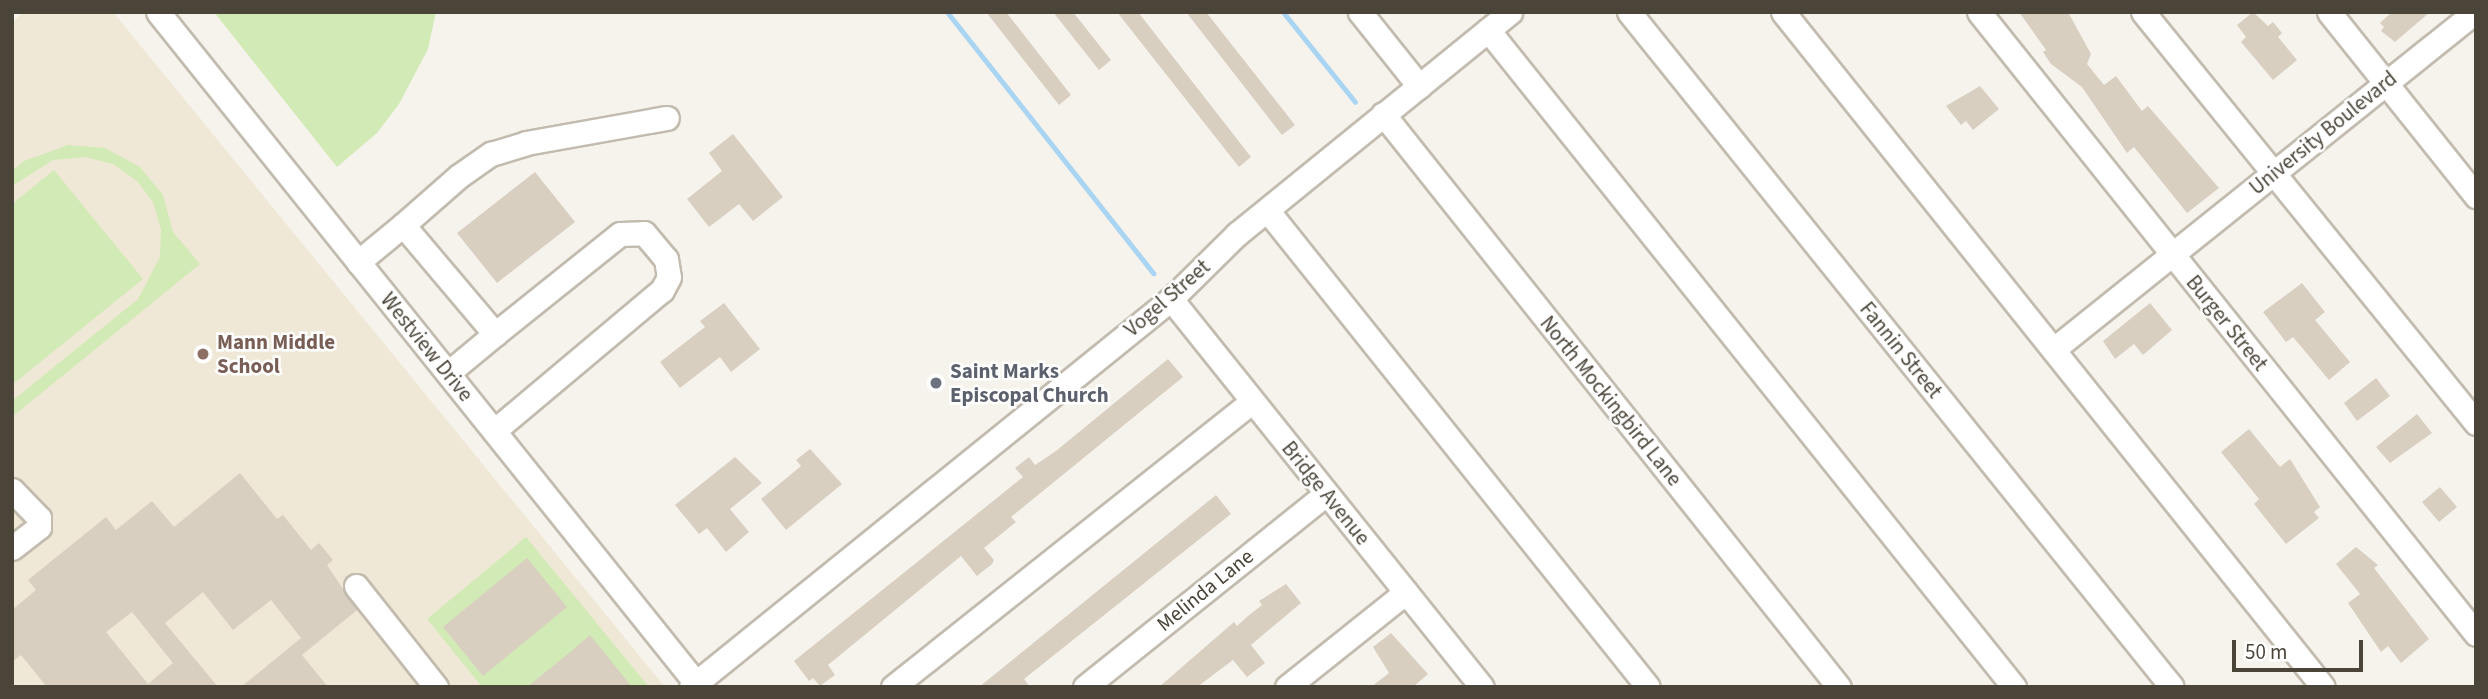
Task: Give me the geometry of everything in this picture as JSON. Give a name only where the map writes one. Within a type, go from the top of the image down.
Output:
[{"type":"street","name":"Westview Drive","points":[[158,12],[448,373],[693,685]]},
{"type":"street","points":[[1360,12],[1419,86]]},
{"type":"street","name":"Vogel Street","points":[[693,685],[1171,299],[1267,210],[1510,12]]},
{"type":"street","name":"Fannin Street","points":[[1629,12],[2172,687]]},
{"type":"street","points":[[1783,12],[2323,687]]},
{"type":"street","name":"Burger Street","points":[[1979,12],[2476,634]]},
{"type":"street","points":[[2143,12],[2476,423]]},
{"type":"street","points":[[2329,12],[2476,196]]},
{"type":"street","name":"University Boulevard","points":[[2054,349],[2474,12]]},
{"type":"street","points":[[1488,30],[2014,687]]},
{"type":"street","name":"North Mockingbird Lane","points":[[1383,114],[1839,687]]},
{"type":"street","points":[[358,262],[459,176],[491,154],[526,144],[667,118]]},
{"type":"street","points":[[1267,210],[1648,687]]},
{"type":"street","points":[[403,225],[495,334]]},
{"type":"street","points":[[448,373],[620,234],[644,233],[666,259],[669,277],[662,290],[494,431]]},
{"type":"street","name":"Bridge Avenue","points":[[1171,299],[1482,687]]},
{"type":"street","points":[[893,687],[1252,401]]},
{"type":"street","points":[[12,490],[39,518],[39,527],[12,548]]},
{"type":"street","name":"Melinda Lane","points":[[1085,687],[1326,494]]},
{"type":"street","points":[[356,586],[436,687]]},
{"type":"street","points":[[1287,687],[1406,592]]},
{"type":"shaded area","name":"Mann Middle School","points":[[24,12],[113,12],[665,687],[12,687],[12,22]]},
{"type":"green space","points":[[214,12],[436,12],[428,49],[399,104],[377,133],[337,167]]},
{"type":"green space","points":[[68,145],[105,148],[140,167],[163,195],[173,232],[200,264],[12,417],[12,401],[138,299],[160,257],[161,229],[153,202],[137,181],[113,164],[85,157],[53,160],[12,186],[12,171],[24,161]]},
{"type":"green space","points":[[54,170],[143,279],[12,385],[12,204]]},
{"type":"green space","points":[[526,537],[649,687],[482,687],[427,619]]},
{"type":"building","points":[[986,12],[1006,12],[1071,95],[1059,105]]},
{"type":"building","points":[[1053,12],[1073,12],[1111,60],[1099,70]]},
{"type":"building","points":[[1117,12],[1138,12],[1251,157],[1239,167]]},
{"type":"building","points":[[1186,12],[1206,12],[1295,125],[1282,135]]},
{"type":"building","points":[[2019,12],[2068,12],[2091,54],[2087,64],[2104,85],[2116,76],[2142,111],[2148,106],[2219,188],[2187,213],[2134,147],[2127,153],[2082,87],[2051,64],[2043,52],[2046,50]]},
{"type":"building","points":[[2253,12],[2268,26],[2273,22],[2282,33],[2278,37],[2297,60],[2273,80],[2241,42],[2246,37],[2237,25]]},
{"type":"building","points":[[2392,12],[2430,12],[2395,42],[2381,31],[2384,27],[2380,23]]},
{"type":"building","points":[[1980,86],[1999,109],[1973,130],[1966,121],[1961,125],[1946,106]]},
{"type":"building","points":[[733,134],[783,197],[753,221],[739,204],[709,227],[687,199],[722,171],[709,153]]},
{"type":"building","points":[[535,172],[575,222],[497,283],[457,233]]},
{"type":"building","points":[[2302,283],[2325,312],[2315,320],[2350,362],[2329,380],[2293,337],[2286,342],[2263,312]]},
{"type":"building","points":[[724,303],[760,349],[731,372],[720,357],[680,388],[660,362],[705,327],[700,321]]},
{"type":"building","points":[[2150,303],[2172,330],[2143,355],[2134,344],[2115,359],[2103,341]]},
{"type":"building","points":[[1168,359],[1183,377],[1011,517],[1016,522],[984,548],[994,560],[992,564],[977,576],[961,556],[828,665],[835,675],[820,686],[813,678],[809,681],[794,661],[1023,477],[1015,468],[1029,457],[1035,465],[1056,451]]},
{"type":"building","points":[[2376,378],[2390,396],[2357,421],[2344,403]]},
{"type":"building","points":[[2417,414],[2432,433],[2390,463],[2376,447]]},
{"type":"building","points":[[2249,429],[2280,467],[2290,459],[2320,507],[2314,512],[2319,518],[2286,544],[2254,504],[2259,499],[2221,452]]},
{"type":"building","points":[[810,449],[842,484],[786,530],[761,499],[801,466],[796,460]]},
{"type":"building","points":[[735,457],[762,483],[730,509],[749,532],[726,552],[707,528],[699,534],[675,505]]},
{"type":"building","points":[[240,473],[277,519],[283,515],[311,550],[319,543],[333,560],[327,565],[357,610],[302,655],[328,687],[241,687],[301,638],[271,600],[233,630],[203,592],[165,623],[218,687],[47,687],[21,655],[12,662],[12,610],[36,590],[28,580],[106,517],[116,530],[152,501],[174,527]],"holes":[[[132,612],[173,663],[148,684],[106,632]]]},
{"type":"building","points":[[2440,487],[2457,507],[2439,522],[2422,502]]},
{"type":"building","points":[[1216,495],[1231,514],[1024,679],[1030,687],[979,687]]},
{"type":"building","points":[[2356,547],[2378,565],[2374,568],[2429,639],[2401,663],[2388,646],[2381,652],[2348,603],[2360,594],[2336,564]]},
{"type":"building","points":[[527,558],[567,607],[483,676],[443,627]]},
{"type":"building","points":[[1286,584],[1301,603],[1251,645],[1265,663],[1247,677],[1233,660],[1197,687],[1159,687],[1234,622],[1237,626],[1262,605],[1259,601]]},
{"type":"building","points":[[1391,633],[1428,674],[1413,687],[1371,687],[1389,673],[1373,647]]},
{"type":"building","points":[[590,635],[632,687],[527,687],[569,653]]},
{"type":"waterway","points":[[947,12],[1153,273]]},
{"type":"waterway","points":[[1283,12],[1355,102]]},
{"type":"place","name":"Mann Middle School","points":[[203,354]]},
{"type":"place","name":"Saint Marks Episcopal Church","points":[[936,383]]}]
